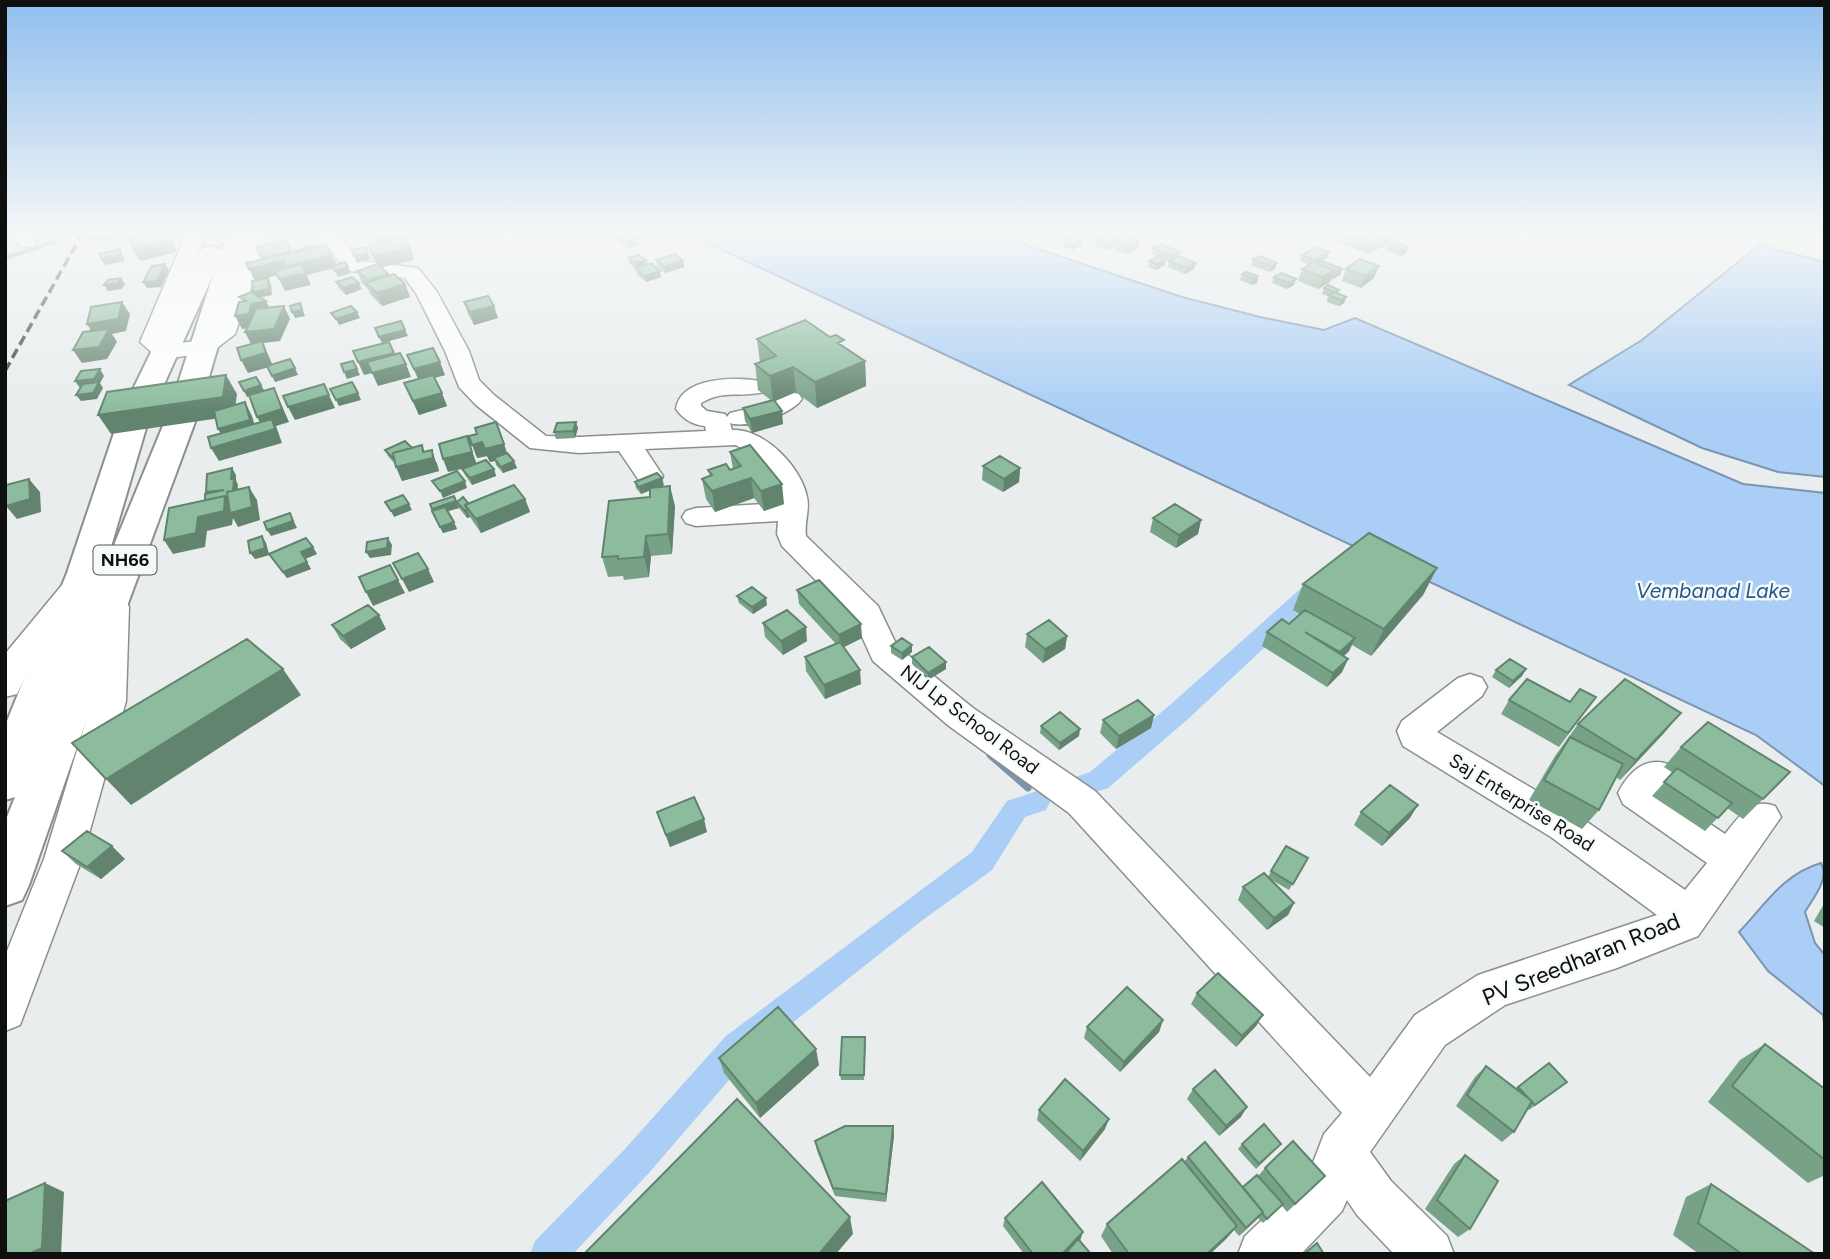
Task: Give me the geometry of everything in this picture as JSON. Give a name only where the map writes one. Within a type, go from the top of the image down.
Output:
[{"type":"highway","name":"NH66","points":[[5,885],[100,580],[134,418],[193,293]]},
{"type":"highway","name":"NH66","points":[[5,782],[100,580],[184,411],[221,293]]},
{"type":"street","points":[[172,293],[151,342],[166,352],[204,347],[227,329],[240,293]]},
{"type":"street","name":"NIJ Lp School Road","points":[[425,293],[457,351],[468,382],[485,400],[539,443],[626,443],[719,429],[760,447],[792,491],[792,539],[867,614],[884,653],[961,718],[1082,802],[1361,1100],[1355,1135],[1374,1198],[1429,1254]]},
{"type":"street","points":[[755,387],[738,384],[697,394],[689,400],[688,409],[719,429],[784,405],[790,399]]},
{"type":"street","points":[[626,443],[650,476]]},
{"type":"street","points":[[696,517],[793,511]]},
{"type":"street","points":[[5,685],[16,663],[72,593],[100,580],[110,701],[63,859],[5,1010]]},
{"type":"street","name":"Saj Enterprise Road","points":[[1470,687],[1414,731],[1415,736],[1564,826],[1690,916]]},
{"type":"street","points":[[1640,785],[1730,857]]},
{"type":"street","name":"PV Sreedharan Road","points":[[1263,1254],[1307,1215],[1325,1194],[1355,1135],[1430,1030],[1493,989],[1617,949],[1684,923],[1762,817]]},
{"type":"water","name":"Vembanad Lake","points":[[813,293],[1169,293],[1260,317],[1324,330],[1355,318],[1743,484],[1825,493],[1825,786],[1756,735]]},
{"type":"water","points":[[1700,293],[1825,293],[1825,477],[1778,472],[1702,448],[1569,385],[1642,340]]},
{"type":"water","points":[[1821,863],[1822,882],[1805,912],[1815,943],[1825,955],[1825,1032],[1823,1015],[1768,971],[1739,932],[1785,883]]},
{"type":"building","points":[[252,293],[266,301],[251,304],[249,314],[235,316],[239,302],[246,301],[239,297]]},
{"type":"building","points":[[1336,293],[1346,297],[1341,300],[1329,295]]},
{"type":"building","points":[[488,296],[494,306],[470,312],[464,302]]},
{"type":"building","points":[[122,302],[118,319],[87,324],[91,307]]},
{"type":"building","points":[[300,303],[302,310],[292,312],[290,306]]},
{"type":"building","points":[[284,306],[274,329],[245,332],[256,309]]},
{"type":"building","points":[[351,306],[357,312],[336,319],[331,313]]},
{"type":"building","points":[[805,320],[830,337],[836,335],[844,340],[838,343],[865,361],[815,382],[793,367],[770,376],[755,364],[776,356],[757,339]]},
{"type":"building","points":[[401,321],[405,330],[379,337],[375,328]]},
{"type":"building","points":[[109,329],[99,347],[73,350],[83,332]]},
{"type":"building","points":[[262,341],[266,353],[241,360],[237,348]]},
{"type":"building","points":[[389,342],[394,353],[358,362],[353,351]]},
{"type":"building","points":[[433,348],[440,362],[414,369],[407,355]]},
{"type":"building","points":[[400,353],[406,364],[372,373],[367,362]]},
{"type":"building","points":[[290,359],[295,368],[272,376],[267,366]]},
{"type":"building","points":[[353,361],[357,369],[344,372],[341,364]]},
{"type":"building","points":[[100,369],[94,379],[75,381],[81,371]]},
{"type":"building","points":[[226,375],[223,397],[98,415],[107,392]]},
{"type":"building","points":[[433,375],[442,393],[413,401],[404,383]]},
{"type":"building","points":[[256,377],[261,385],[244,391],[239,382]]},
{"type":"building","points":[[99,382],[93,393],[76,395],[83,384]]},
{"type":"building","points":[[352,382],[358,393],[336,400],[330,389]]},
{"type":"building","points":[[324,384],[329,395],[288,407],[283,396]]},
{"type":"building","points":[[274,388],[282,409],[257,417],[249,395]]},
{"type":"building","points":[[774,400],[782,411],[750,419],[743,408]]},
{"type":"building","points":[[245,402],[250,420],[218,429],[214,411]]},
{"type":"building","points":[[272,419],[275,429],[211,448],[208,437]]},
{"type":"building","points":[[496,422],[504,444],[485,449],[482,442],[472,445],[469,436],[477,434],[475,428]]},
{"type":"building","points":[[576,422],[573,431],[554,432],[557,423]]},
{"type":"building","points":[[467,436],[472,452],[443,459],[439,444]]},
{"type":"building","points":[[405,441],[412,448],[393,453],[394,459],[385,450]]},
{"type":"building","points":[[422,445],[423,452],[432,450],[433,458],[396,467],[393,453]]},
{"type":"building","points":[[750,445],[782,484],[761,491],[751,478],[712,491],[702,479],[712,475],[708,470],[726,464],[730,470],[741,466],[730,452]]},
{"type":"building","points":[[507,453],[514,461],[501,467],[494,458]]},
{"type":"building","points":[[1000,456],[1020,468],[1004,479],[983,466]]},
{"type":"building","points":[[486,460],[494,469],[470,478],[462,469]]},
{"type":"building","points":[[232,468],[233,491],[227,492],[228,499],[225,496],[205,500],[205,494],[224,490],[206,492],[207,474]]},
{"type":"building","points":[[457,471],[465,481],[440,491],[432,481]]},
{"type":"building","points":[[657,473],[662,478],[639,487],[635,482]]},
{"type":"building","points":[[29,479],[30,499],[6,506],[6,485]]},
{"type":"building","points":[[514,485],[525,499],[476,519],[465,505]]},
{"type":"building","points":[[670,486],[668,534],[646,536],[644,557],[602,557],[609,501],[650,497],[650,488]]},
{"type":"building","points":[[249,487],[252,507],[230,513],[227,492]]},
{"type":"building","points":[[403,495],[409,504],[391,511],[385,502]]},
{"type":"building","points":[[225,496],[224,511],[198,517],[196,533],[164,540],[169,508]]},
{"type":"building","points":[[454,496],[456,501],[432,509],[430,504]]},
{"type":"building","points":[[463,497],[468,503],[465,505],[465,511],[457,502]]},
{"type":"building","points":[[1175,504],[1201,520],[1179,535],[1153,518]]},
{"type":"building","points":[[445,507],[454,522],[440,527],[432,511]]},
{"type":"building","points":[[290,513],[293,521],[267,530],[264,522]]},
{"type":"building","points":[[1369,533],[1437,568],[1384,629],[1303,584]]},
{"type":"building","points":[[262,536],[265,548],[250,553],[248,541]]},
{"type":"building","points":[[306,538],[313,547],[301,552],[307,562],[283,572],[269,554]]},
{"type":"building","points":[[388,538],[387,548],[366,552],[367,542]]},
{"type":"building","points":[[418,553],[428,569],[402,579],[393,563]]},
{"type":"building","points":[[390,565],[398,580],[366,592],[359,577]]},
{"type":"building","points":[[819,580],[861,624],[839,635],[797,590]]},
{"type":"building","points":[[752,587],[766,598],[752,607],[737,596]]},
{"type":"building","points":[[368,605],[379,615],[343,636],[332,625]]},
{"type":"building","points":[[787,610],[806,627],[781,641],[763,623]]},
{"type":"building","points":[[1305,610],[1355,638],[1340,652],[1305,632],[1348,659],[1333,673],[1267,632],[1282,619],[1289,624]]},
{"type":"building","points":[[1049,620],[1067,636],[1045,649],[1027,634]]},
{"type":"building","points":[[902,638],[912,645],[902,653],[891,646]]},
{"type":"building","points":[[247,639],[283,669],[106,779],[72,743]]},
{"type":"building","points":[[840,642],[860,670],[824,685],[805,657]]},
{"type":"building","points":[[929,647],[946,662],[928,673],[912,657]]},
{"type":"building","points":[[1510,659],[1526,669],[1513,681],[1496,670]]},
{"type":"building","points":[[1527,679],[1570,702],[1580,689],[1596,697],[1568,733],[1509,700]]},
{"type":"building","points":[[1625,679],[1681,713],[1636,760],[1578,724]]},
{"type":"building","points":[[1138,700],[1154,715],[1119,736],[1103,720]]},
{"type":"building","points":[[1060,712],[1080,729],[1060,743],[1041,726]]},
{"type":"building","points":[[1708,722],[1790,772],[1763,799],[1681,747]]},
{"type":"building","points":[[1570,737],[1623,764],[1599,810],[1544,780]]},
{"type":"building","points":[[1677,768],[1732,803],[1718,818],[1664,782]]},
{"type":"building","points":[[1390,785],[1418,805],[1389,833],[1361,812]]},
{"type":"building","points":[[694,797],[704,819],[666,835],[657,812]]},
{"type":"building","points":[[87,831],[112,846],[87,867],[62,851]]},
{"type":"building","points":[[1286,846],[1308,858],[1293,884],[1271,871]]},
{"type":"building","points":[[1264,873],[1294,903],[1274,918],[1243,887]]},
{"type":"building","points":[[1218,973],[1263,1015],[1242,1036],[1197,993]]},
{"type":"building","points":[[1127,987],[1163,1020],[1124,1062],[1087,1027]]},
{"type":"building","points":[[778,1007],[816,1049],[756,1103],[719,1058]]},
{"type":"building","points":[[842,1037],[865,1037],[864,1075],[840,1075]]},
{"type":"building","points":[[1765,1044],[1825,1089],[1825,1160],[1732,1086]]},
{"type":"building","points":[[1549,1063],[1567,1082],[1535,1105],[1518,1087]]},
{"type":"building","points":[[1486,1066],[1532,1101],[1514,1132],[1467,1095]]},
{"type":"building","points":[[1215,1070],[1247,1107],[1226,1126],[1193,1089]]},
{"type":"building","points":[[1065,1079],[1109,1119],[1083,1151],[1039,1110]]},
{"type":"building","points":[[737,1099],[850,1217],[819,1254],[584,1254]]},
{"type":"building","points":[[1264,1124],[1281,1144],[1259,1164],[1242,1144]]},
{"type":"building","points":[[845,1126],[893,1126],[886,1194],[833,1188],[815,1141]]},
{"type":"building","points":[[1293,1141],[1325,1176],[1295,1204],[1265,1168]]},
{"type":"building","points":[[1205,1142],[1263,1212],[1246,1228],[1188,1157]]},
{"type":"building","points":[[1465,1155],[1498,1181],[1470,1229],[1437,1200]]},
{"type":"building","points":[[1182,1159],[1237,1226],[1207,1254],[1129,1254],[1107,1224]]},
{"type":"building","points":[[1257,1175],[1283,1204],[1267,1219],[1243,1187]]},
{"type":"building","points":[[1042,1182],[1083,1232],[1062,1254],[1033,1254],[1005,1218]]},
{"type":"building","points":[[45,1183],[42,1248],[29,1254],[5,1254],[5,1201]]},
{"type":"building","points":[[1711,1184],[1815,1254],[1742,1254],[1698,1223]]},
{"type":"building","points":[[1078,1239],[1091,1254],[1065,1254]]},
{"type":"building","points":[[1317,1243],[1324,1254],[1304,1254]]},
{"type":"waterway","points":[[1082,786],[1099,780],[1179,712],[1316,587]]},
{"type":"waterway","points":[[990,755],[1028,788]]},
{"type":"waterway","points":[[548,1254],[636,1162],[737,1047],[910,913],[982,861],[1016,809],[1037,802]]},
{"type":"railway","points":[[5,371],[49,293]]}]
